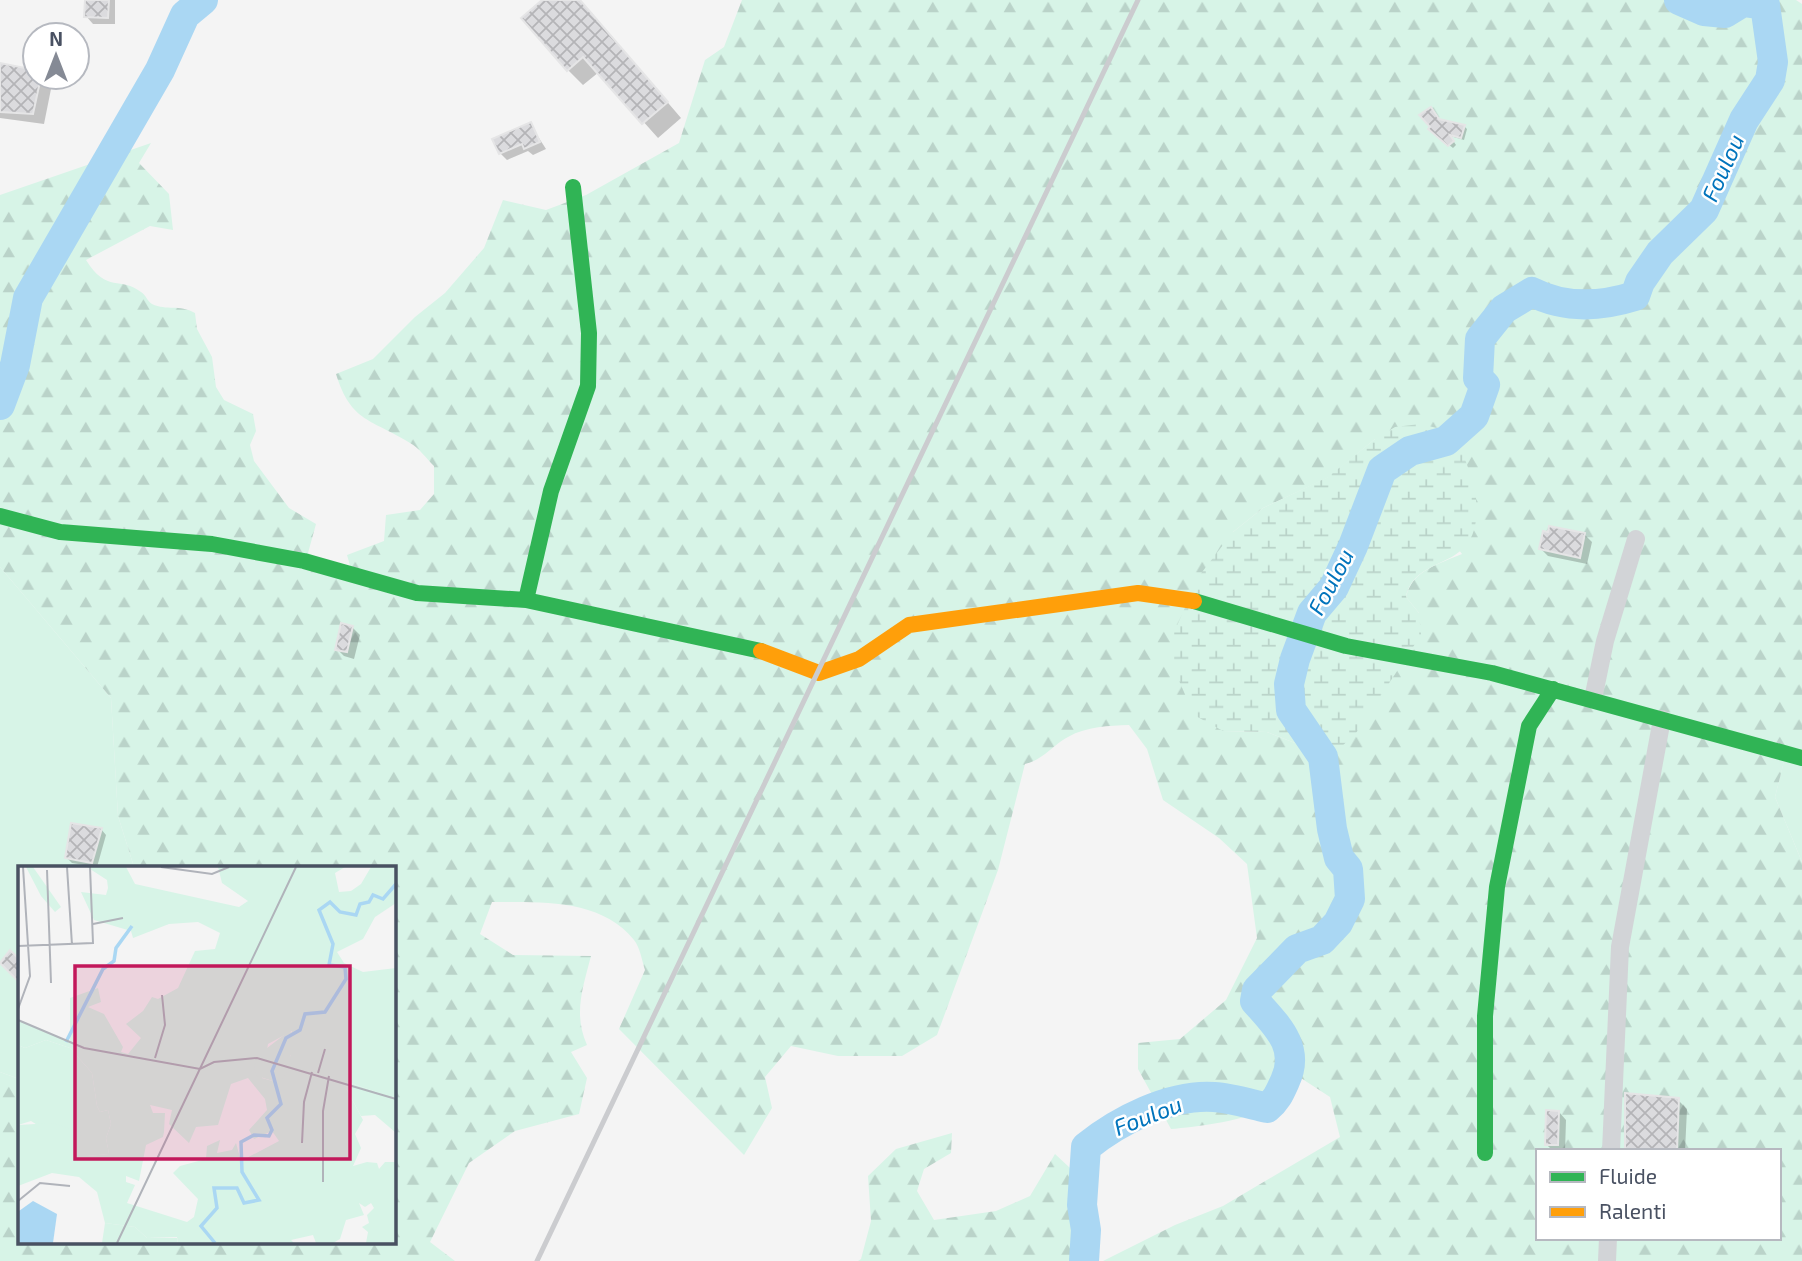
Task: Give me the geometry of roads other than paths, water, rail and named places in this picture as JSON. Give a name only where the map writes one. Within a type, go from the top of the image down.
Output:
[{"type":"street","points":[[526,600],[551,491],[588,386],[589,333],[573,187]]},
{"type":"street","points":[[0,516],[60,532],[212,544],[304,561],[417,593],[526,600],[635,626],[760,651],[819,673],[859,659],[909,625],[1138,593],[1191,600],[1346,646],[1492,673],[1802,758]]},
{"type":"street","points":[[1593,699],[1605,641],[1636,539]]},
{"type":"street","points":[[1485,1153],[1485,1016],[1497,887],[1529,726],[1553,689]]},
{"type":"street","points":[[1611,1149],[1620,947],[1662,719]]},
{"type":"street","points":[[1607,1261],[1608,1240]]},
{"type":"waterway","points":[[0,405],[15,365],[28,298],[160,70],[185,15],[203,0]]},
{"type":"waterway","name":"Foulou","points":[[1084,1261],[1086,1230],[1082,1205],[1086,1147],[1129,1119],[1180,1100],[1197,1097],[1221,1098],[1267,1108],[1276,1099],[1285,1081],[1290,1058],[1288,1047],[1278,1028],[1255,1001],[1257,990],[1297,949],[1322,940],[1338,923],[1350,899],[1348,869],[1339,858],[1332,829],[1323,757],[1291,710],[1289,684],[1312,613],[1334,587],[1382,470],[1410,451],[1446,441],[1474,416],[1485,385],[1478,378],[1480,339],[1504,309],[1532,292],[1544,298],[1570,304],[1596,304],[1635,296],[1640,282],[1660,253],[1704,210],[1744,120],[1770,80],[1773,62],[1765,5],[1743,2],[1725,13],[1704,11],[1679,0]]},
{"type":"railway","points":[[537,1261],[1138,0]]}]
